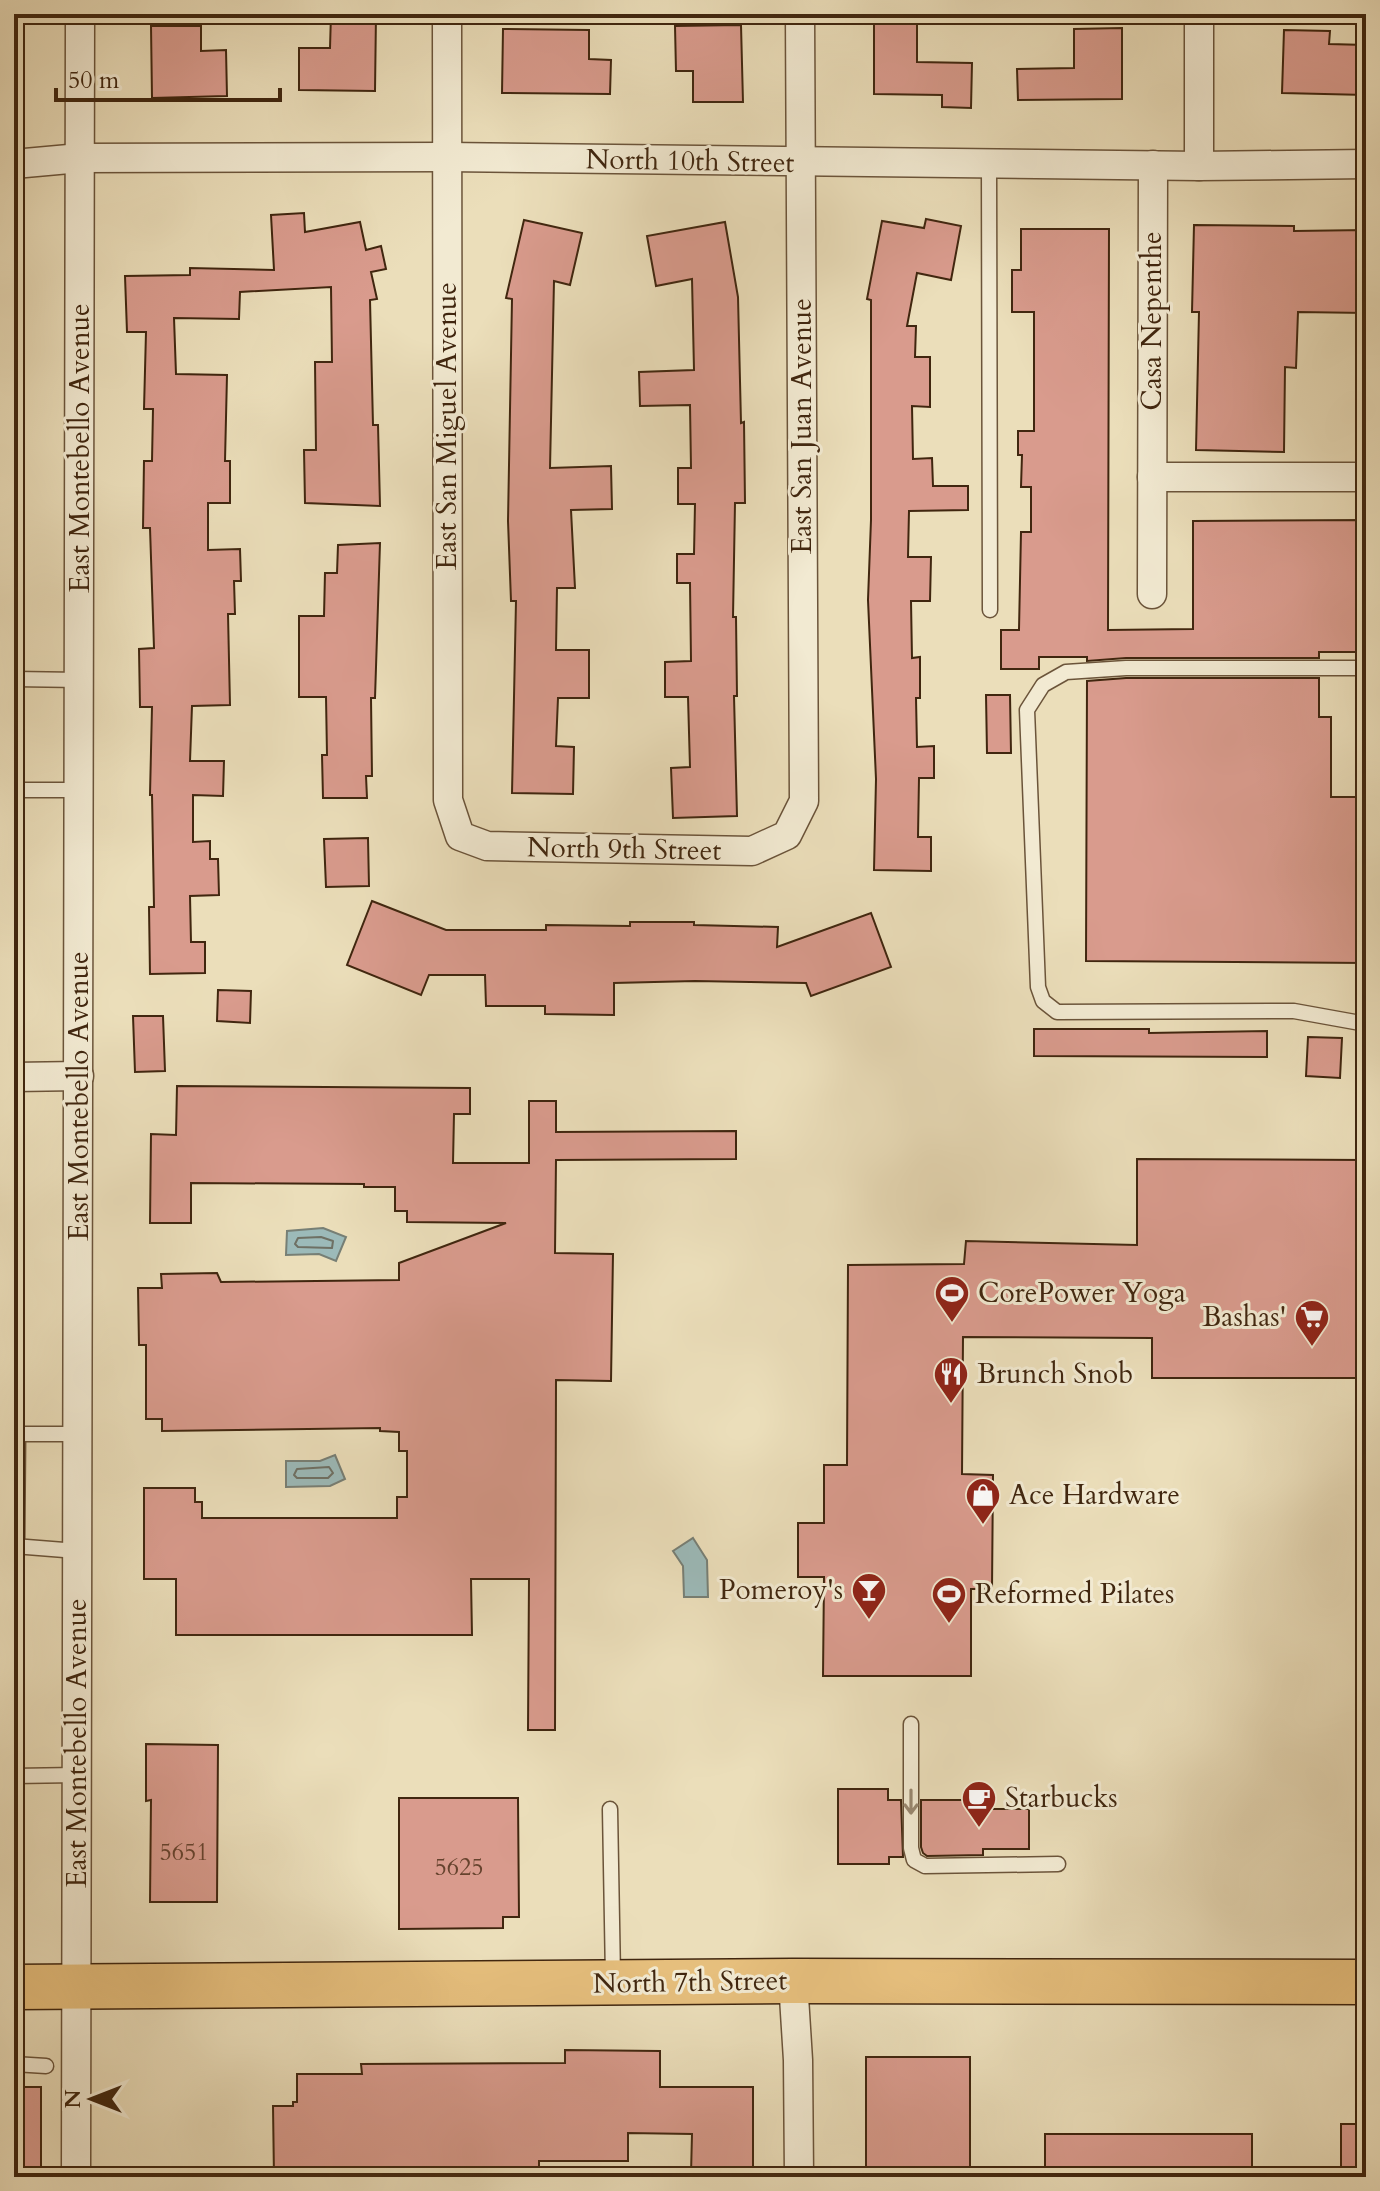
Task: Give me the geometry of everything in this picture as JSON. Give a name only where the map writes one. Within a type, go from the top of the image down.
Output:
[{"type":"main road","name":"North 7th Street","points":[[14,1987],[793,1981],[1366,1982]]},
{"type":"street","name":"East Montebello Avenue","points":[[76,2177],[80,14]]},
{"type":"street","name":"East San Miguel Avenue","points":[[447,14],[448,800],[460,836]]},
{"type":"street","name":"East San Juan Avenue","points":[[787,835],[804,801],[800,14]]},
{"type":"street","points":[[1199,14],[1199,166]]},
{"type":"street","name":"North 10th Street","points":[[14,164],[80,158],[446,157],[800,163],[1366,164]]},
{"type":"street","name":"Casa Nepenthe","points":[[1152,594],[1153,165]]},
{"type":"street","points":[[1152,477],[1366,477]]},
{"type":"street","name":"North 9th Street","points":[[460,836],[487,846],[752,851],[787,835]]},
{"type":"street","points":[[14,1077],[79,1076]]},
{"type":"street","points":[[793,1981],[798,2060],[799,2177]]},
{"type":"lane","points":[[989,164],[990,610]]},
{"type":"lane","points":[[1366,668],[1126,668],[1066,672],[1043,685],[1027,710],[1038,987],[1043,1001],[1057,1012],[1294,1011],[1366,1024]]},
{"type":"lane","points":[[14,679],[80,680]]},
{"type":"lane","points":[[14,790],[80,790]]},
{"type":"lane","points":[[77,1551],[16,1546],[18,1434],[78,1434]]},
{"type":"lane","points":[[911,1724],[911,1848],[914,1860],[925,1866],[1058,1864]]},
{"type":"lane","points":[[14,1776],[77,1775]]},
{"type":"lane","points":[[610,1809],[613,1983]]},
{"type":"lane","points":[[14,2064],[46,2066]]},
{"type":"water","points":[[323,1228],[346,1237],[336,1261],[319,1254],[286,1255],[287,1231]]},
{"type":"water","points":[[335,1455],[345,1479],[330,1486],[286,1487],[286,1461],[320,1461]]},
{"type":"water","points":[[693,1538],[707,1560],[708,1597],[684,1597],[683,1566],[673,1551]]},
{"type":"building","points":[[331,14],[376,14],[375,91],[299,90],[299,48],[330,48]]},
{"type":"building","points":[[874,14],[917,14],[917,62],[972,63],[971,108],[942,107],[942,95],[874,94]]},
{"type":"building","points":[[741,25],[743,102],[693,102],[693,71],[676,71],[675,26]]},
{"type":"building","points":[[151,26],[201,26],[201,51],[226,50],[227,96],[152,98]]},
{"type":"building","points":[[1122,28],[1122,99],[1018,100],[1017,69],[1074,68],[1074,29]]},
{"type":"building","points":[[503,29],[589,30],[589,59],[611,60],[610,94],[502,93]]},
{"type":"building","points":[[1284,30],[1330,31],[1329,44],[1366,45],[1366,95],[1282,93]]},
{"type":"building","points":[[304,213],[305,232],[360,222],[366,250],[381,246],[386,269],[371,272],[377,299],[370,300],[373,425],[378,425],[380,506],[305,503],[304,450],[316,450],[315,362],[332,362],[331,287],[240,292],[239,319],[174,318],[176,374],[227,375],[225,461],[230,461],[230,503],[208,503],[208,550],[240,549],[241,581],[234,581],[235,614],[228,614],[230,705],[192,706],[190,761],[224,761],[223,796],[193,795],[193,842],[210,841],[210,859],[218,859],[219,895],[190,896],[191,942],[205,942],[205,973],[150,974],[149,907],[154,907],[150,795],[152,707],[140,707],[139,649],[154,648],[150,528],[143,528],[144,461],[152,461],[153,409],[144,409],[146,332],[127,332],[125,276],[190,275],[190,268],[274,270],[271,215]]},
{"type":"building","points":[[926,219],[961,226],[951,280],[917,273],[907,326],[916,326],[915,357],[930,357],[930,407],[912,406],[913,459],[932,458],[933,486],[968,486],[968,510],[909,511],[908,557],[931,557],[930,601],[911,601],[912,658],[920,657],[920,698],[916,698],[917,747],[934,746],[934,778],[919,778],[918,837],[931,837],[931,871],[874,870],[876,779],[868,600],[871,300],[867,299],[882,221],[924,228]]},
{"type":"building","points":[[524,220],[582,233],[570,285],[554,281],[550,468],[611,466],[612,509],[571,510],[575,588],[557,588],[556,650],[589,650],[589,698],[558,698],[556,746],[574,747],[573,794],[512,793],[516,601],[511,601],[508,521],[512,299],[506,298]]},
{"type":"building","points":[[725,222],[738,297],[741,423],[744,422],[745,503],[735,503],[733,617],[736,617],[737,816],[673,818],[671,768],[690,767],[688,697],[665,697],[665,662],[691,661],[690,583],[677,583],[677,554],[694,554],[695,504],[678,504],[678,468],[691,468],[690,405],[640,406],[639,372],[694,370],[692,279],[656,286],[647,236]]},
{"type":"building","points":[[1194,225],[1294,226],[1294,231],[1366,230],[1366,313],[1298,312],[1296,368],[1285,367],[1284,452],[1196,450],[1199,312],[1192,312]]},
{"type":"building","points":[[1021,229],[1109,229],[1108,630],[1193,629],[1193,521],[1366,520],[1366,652],[1319,652],[1319,658],[1126,658],[1087,661],[1087,657],[1039,657],[1039,669],[1001,669],[1001,630],[1019,630],[1021,532],[1031,532],[1031,487],[1021,487],[1022,455],[1018,455],[1018,431],[1034,431],[1034,312],[1012,312],[1012,270],[1021,270]]},
{"type":"building","points":[[380,543],[375,698],[371,698],[372,776],[366,776],[367,798],[323,798],[322,755],[327,755],[326,697],[299,697],[299,616],[324,616],[325,573],[337,573],[338,545]]},
{"type":"building","points":[[1126,678],[1319,678],[1319,717],[1331,717],[1331,797],[1366,797],[1366,963],[1086,961],[1087,681]]},
{"type":"building","points":[[986,695],[1010,695],[1011,753],[987,753]]},
{"type":"building","points":[[368,838],[369,886],[326,887],[324,839]]},
{"type":"building","points":[[372,901],[446,930],[546,930],[546,925],[630,926],[630,922],[694,922],[694,925],[778,927],[777,947],[871,913],[891,967],[811,996],[806,983],[614,983],[614,1015],[545,1014],[545,1006],[486,1006],[485,975],[429,975],[421,995],[347,965]]},
{"type":"building","points":[[218,990],[251,991],[250,1023],[217,1021]]},
{"type":"building","points":[[133,1016],[163,1016],[165,1071],[135,1072]]},
{"type":"building","points":[[1034,1029],[1149,1029],[1149,1033],[1267,1031],[1267,1057],[1034,1056]]},
{"type":"building","points":[[1308,1037],[1342,1038],[1340,1078],[1306,1076]]},
{"type":"building","points":[[177,1086],[470,1088],[470,1114],[454,1114],[453,1163],[529,1163],[529,1101],[556,1101],[556,1132],[736,1131],[736,1159],[556,1160],[555,1253],[613,1254],[611,1381],[556,1380],[555,1730],[528,1730],[529,1579],[471,1579],[472,1635],[176,1635],[176,1579],[144,1579],[144,1488],[195,1488],[195,1502],[202,1502],[202,1518],[397,1518],[397,1497],[407,1497],[407,1451],[399,1451],[399,1432],[380,1431],[380,1428],[162,1431],[162,1419],[146,1419],[146,1345],[139,1345],[138,1288],[162,1288],[161,1274],[217,1273],[221,1282],[399,1280],[399,1263],[506,1223],[407,1222],[407,1211],[395,1211],[395,1187],[191,1183],[191,1223],[150,1223],[151,1134],[176,1135]]},
{"type":"building","points":[[1137,1159],[1366,1160],[1366,1378],[1152,1378],[1152,1338],[963,1337],[962,1474],[993,1475],[992,1589],[971,1589],[971,1676],[823,1676],[824,1577],[798,1577],[798,1523],[824,1523],[824,1465],[847,1465],[848,1265],[964,1264],[966,1241],[1137,1245]]},
{"type":"building","points":[[146,1744],[218,1745],[217,1902],[150,1902],[151,1800],[146,1801]]},
{"type":"building","points":[[838,1789],[888,1789],[888,1800],[901,1800],[903,1857],[889,1857],[889,1864],[838,1864]]},
{"type":"building","points":[[399,1798],[518,1798],[519,1917],[503,1917],[503,1928],[399,1929]]},
{"type":"building","name":"Starbucks","points":[[921,1800],[983,1800],[983,1809],[1029,1809],[1029,1849],[983,1849],[983,1855],[927,1856],[921,1847]]},
{"type":"building","points":[[565,2050],[660,2051],[660,2087],[753,2087],[753,2174],[691,2174],[692,2134],[628,2133],[628,2161],[539,2161],[539,2174],[274,2177],[273,2106],[293,2106],[293,2102],[297,2102],[297,2074],[362,2074],[361,2064],[565,2063]]},
{"type":"building","points":[[866,2057],[970,2057],[970,2177],[866,2177]]},
{"type":"building","points":[[14,2087],[41,2087],[41,2177],[14,2177]]},
{"type":"building","points":[[1341,2124],[1366,2124],[1366,2177],[1341,2177]]},
{"type":"building","points":[[1045,2134],[1252,2134],[1252,2177],[1045,2177]]},
{"type":"place","name":"CorePower Yoga","points":[[952,1324]]},
{"type":"place","name":"Bashas'","points":[[1312,1348]]},
{"type":"place","name":"Brunch Snob","points":[[951,1405]]},
{"type":"place","name":"Ace Hardware","points":[[983,1526]]},
{"type":"place","name":"Pomeroy's","points":[[869,1621]]},
{"type":"place","name":"Reformed Pilates","points":[[949,1625]]},
{"type":"place","name":"Starbucks","points":[[979,1829]]}]
